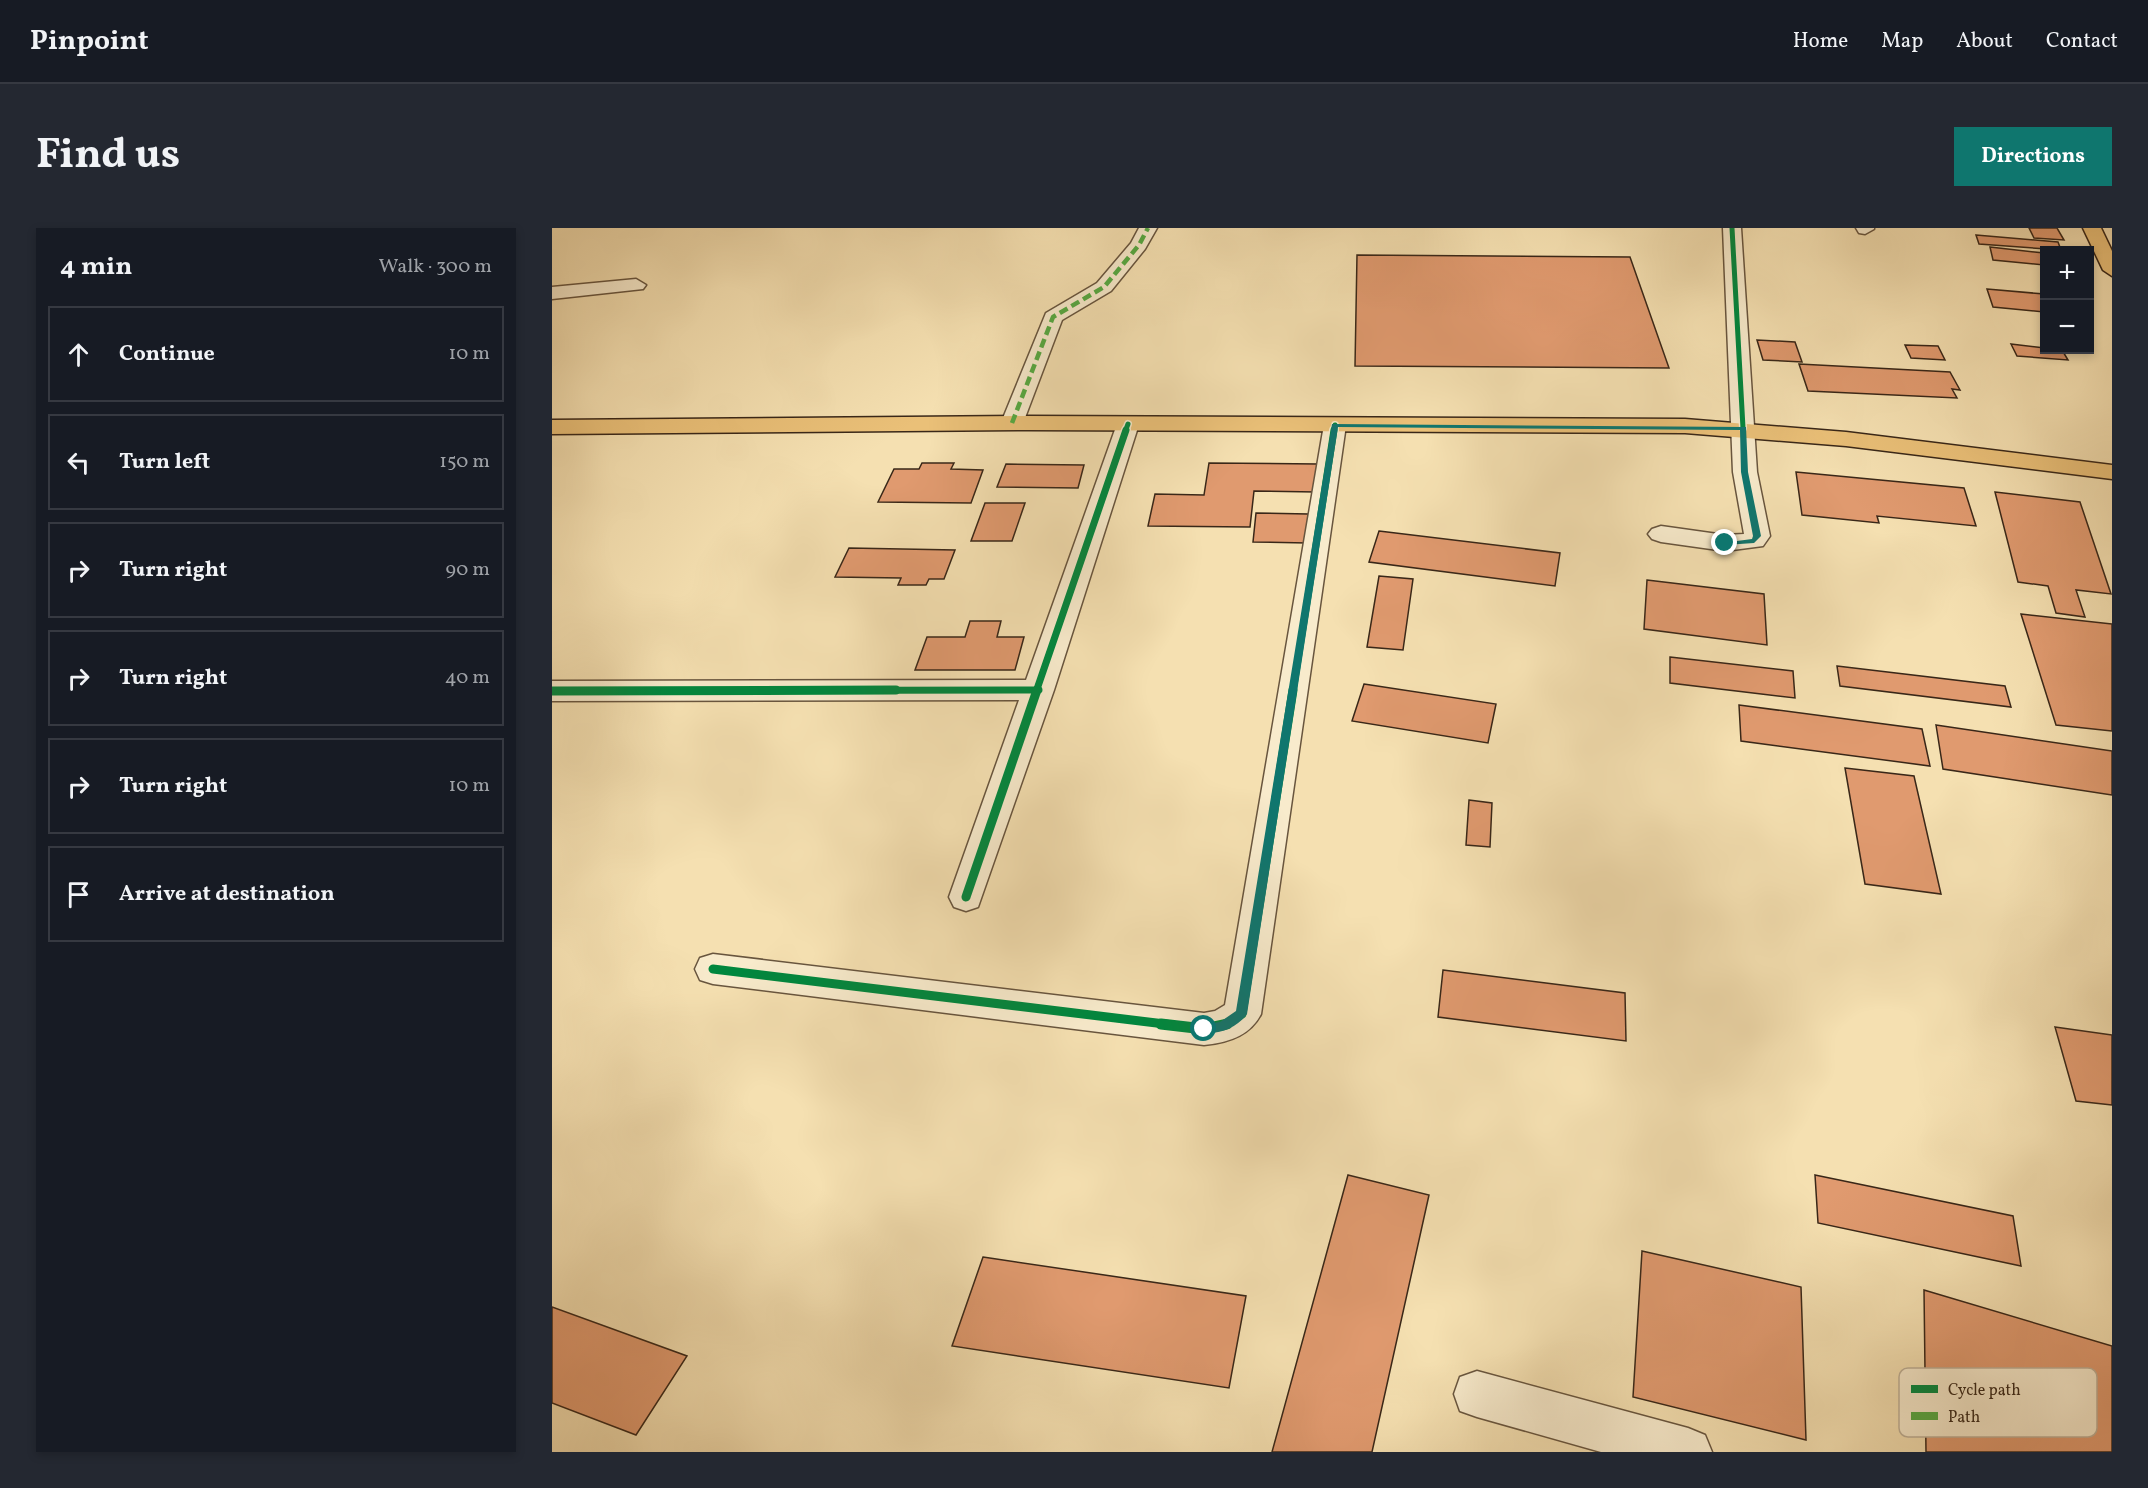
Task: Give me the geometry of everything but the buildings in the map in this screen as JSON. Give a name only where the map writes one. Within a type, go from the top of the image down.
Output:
[{"type":"main road","points":[[2101,238],[2112,270]]},
{"type":"main road","points":[[552,427],[1012,423],[1743,428],[2112,472]]},
{"type":"street","points":[[1012,423],[1053,317],[1104,287],[1139,245],[1148,228]]},
{"type":"street","points":[[1660,534],[1725,543],[1754,541],[1757,536],[1744,472],[1732,228]]},
{"type":"street","points":[[552,293],[636,285]]},
{"type":"street","points":[[966,897],[1128,424]]},
{"type":"street","points":[[713,969],[1204,1029],[1222,1027],[1242,1014],[1335,425]]},
{"type":"street","points":[[552,691],[1038,690]]},
{"type":"street","points":[[1477,1394],[1688,1452]]},
{"type":"marked path","points":[[1012,423],[1053,317],[1104,287],[1139,245],[1148,228]]},
{"type":"cycle path","points":[[1732,228],[1743,428]]},
{"type":"cycle path","points":[[966,897],[1128,424]]},
{"type":"cycle path","points":[[713,969],[1204,1029],[1222,1027],[1242,1014],[1335,425]]},
{"type":"cycle path","points":[[552,691],[1039,690]]},
{"type":"route","points":[[1204,1029],[1222,1027],[1242,1014],[1335,425],[1743,428],[1744,472],[1757,536],[1754,541],[1725,543]]}]
